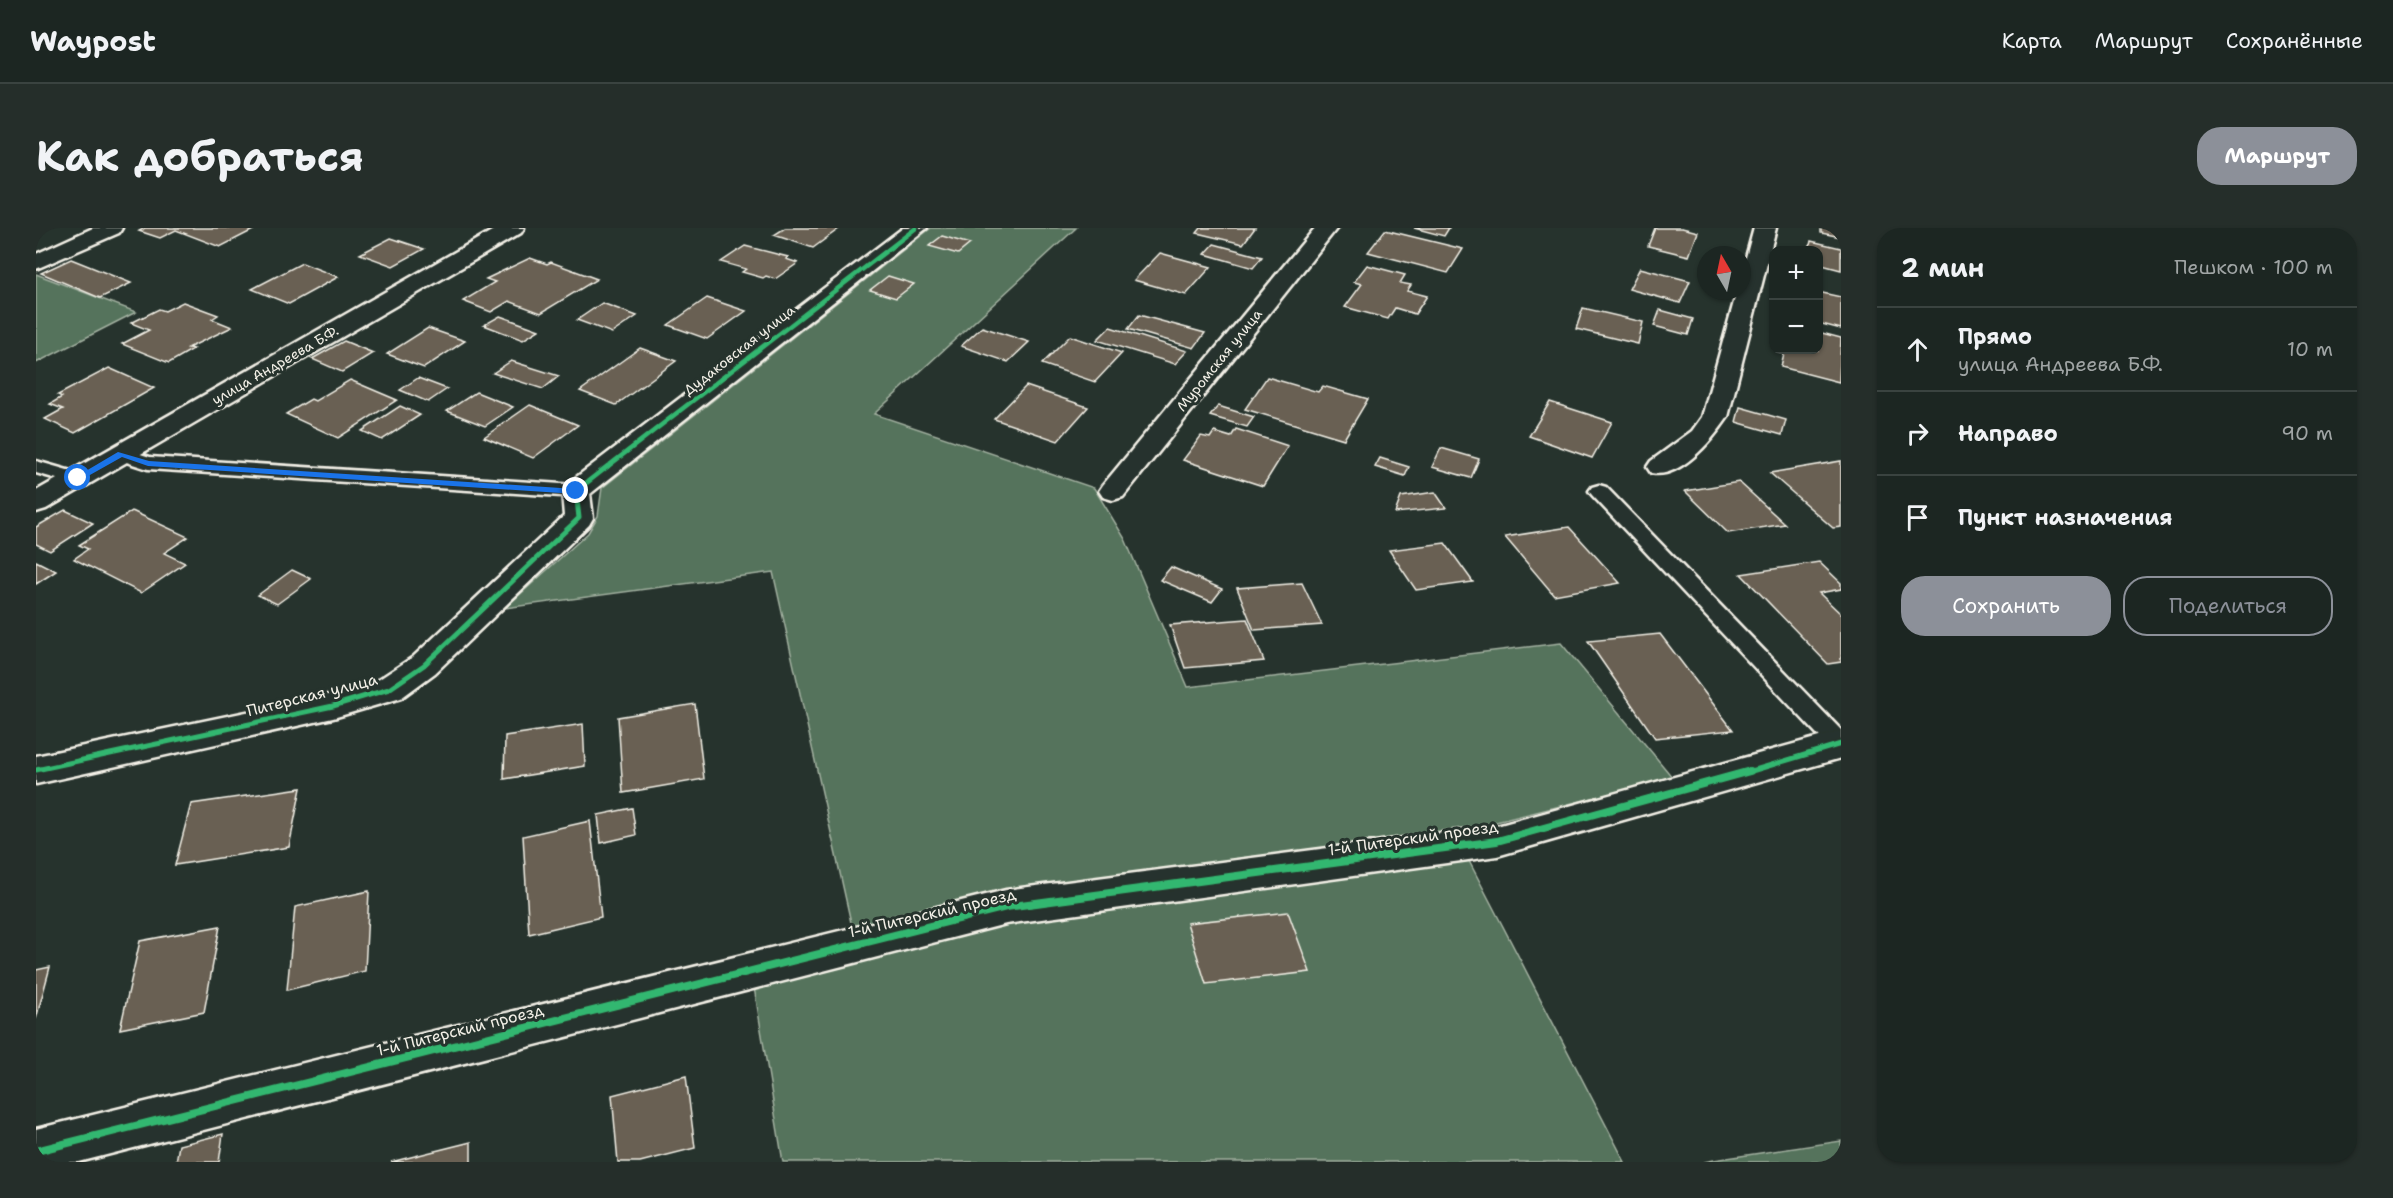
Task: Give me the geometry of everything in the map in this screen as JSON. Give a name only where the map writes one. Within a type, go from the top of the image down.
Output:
[{"type":"street","points":[[36,262],[111,228]]},
{"type":"street","name":"улица Андреева Б.Ф.","points":[[36,503],[513,228]]},
{"type":"street","name":"Дудаковская улица","points":[[576,491],[916,228]]},
{"type":"street","name":"Муромская улица","points":[[1113,491],[1326,228]]},
{"type":"street","points":[[1661,467],[1701,437],[1715,417],[1765,228]]},
{"type":"street","name":"Питерская улица","points":[[36,770],[333,706],[390,689],[424,665],[579,518],[576,491]]},
{"type":"street","name":"1-й Питерский проезд","points":[[36,1151],[1006,907],[1497,841],[1841,744]]},
{"type":"lane","points":[[121,454],[148,463],[576,491]]},
{"type":"lane","points":[[36,467],[78,478]]},
{"type":"lane","points":[[1599,491],[1841,744]]},
{"type":"green space","points":[[931,228],[1076,228],[874,414],[1094,488],[1125,539],[1188,687],[1561,643],[1673,778],[1484,825],[1002,892],[852,927],[773,572],[505,608],[588,533],[598,516],[602,488]]},
{"type":"green space","points":[[36,274],[136,312],[36,363]]},
{"type":"green space","points":[[1469,861],[1625,1162],[783,1162],[754,987],[1007,921]]},
{"type":"green space","points":[[1841,1141],[1841,1162],[1704,1162],[1714,1160]]},
{"type":"building","points":[[145,228],[257,228],[220,247],[176,230],[160,238],[139,231]]},
{"type":"building","points":[[785,228],[840,228],[813,248],[774,235]]},
{"type":"building","points":[[1201,228],[1255,228],[1243,244],[1197,233]]},
{"type":"building","points":[[1414,228],[1449,228],[1444,236]]},
{"type":"building","points":[[1655,228],[1682,228],[1698,232],[1689,256],[1648,246]]},
{"type":"building","points":[[1821,228],[1841,228],[1841,237],[1821,233]]},
{"type":"building","points":[[1385,230],[1463,249],[1448,273],[1368,252]]},
{"type":"building","points":[[942,236],[970,244],[958,254],[929,246]]},
{"type":"building","points":[[391,238],[424,249],[393,266],[360,254]]},
{"type":"building","points":[[1811,241],[1841,248],[1841,270],[1823,265],[1823,246],[1810,246]]},
{"type":"building","points":[[1214,244],[1262,257],[1253,268],[1205,254]]},
{"type":"building","points":[[745,246],[788,257],[786,259],[798,263],[775,279],[742,272],[746,269],[721,262]]},
{"type":"building","points":[[1160,253],[1211,267],[1186,295],[1134,280]]},
{"type":"building","points":[[530,258],[547,264],[551,262],[597,279],[541,313],[509,301],[491,312],[463,301],[495,282],[486,279]]},
{"type":"building","points":[[71,259],[131,283],[100,298],[41,273]]},
{"type":"building","points":[[302,263],[338,277],[289,304],[252,289]]},
{"type":"building","points":[[1367,265],[1405,275],[1400,283],[1411,285],[1407,291],[1427,296],[1415,314],[1395,308],[1388,319],[1345,307],[1362,284],[1354,282]]},
{"type":"building","points":[[1640,268],[1690,281],[1680,303],[1629,289]]},
{"type":"building","points":[[888,276],[914,284],[896,298],[870,290]]},
{"type":"building","points":[[1823,293],[1841,297],[1841,329],[1823,324]]},
{"type":"building","points":[[707,298],[746,311],[707,339],[668,325]]},
{"type":"building","points":[[183,302],[218,315],[212,319],[232,327],[188,348],[193,349],[169,363],[122,344],[149,330],[131,323],[159,309],[165,311]]},
{"type":"building","points":[[602,303],[637,316],[612,333],[577,320]]},
{"type":"building","points":[[1583,308],[1643,322],[1638,344],[1576,329]]},
{"type":"building","points":[[1660,310],[1693,319],[1688,335],[1654,326]]},
{"type":"building","points":[[1139,315],[1205,333],[1194,348],[1128,329]]},
{"type":"building","points":[[500,316],[539,330],[523,340],[484,325]]},
{"type":"building","points":[[982,327],[1029,342],[1008,362],[961,346]]},
{"type":"building","points":[[1110,327],[1187,351],[1175,364],[1097,340]]},
{"type":"building","points":[[428,328],[465,341],[424,368],[387,354]]},
{"type":"building","points":[[1823,333],[1841,338],[1839,382],[1781,367],[1784,354],[1823,354]]},
{"type":"building","points":[[1070,336],[1122,353],[1095,382],[1042,364]]},
{"type":"building","points":[[344,341],[373,353],[342,372],[312,359]]},
{"type":"building","points":[[640,348],[676,361],[616,405],[580,391]]},
{"type":"building","points":[[511,361],[559,376],[543,389],[493,373]]},
{"type":"building","points":[[109,368],[154,388],[75,433],[45,419],[63,409],[50,404],[62,397],[58,395]]},
{"type":"building","points":[[1267,377],[1318,392],[1323,386],[1368,399],[1344,439],[1245,409]]},
{"type":"building","points":[[418,378],[447,389],[428,402],[400,390]]},
{"type":"building","points":[[350,380],[397,400],[338,438],[286,414],[311,399],[315,401]]},
{"type":"building","points":[[1026,386],[1088,407],[1058,441],[994,419]]},
{"type":"building","points":[[476,392],[513,407],[485,426],[447,411]]},
{"type":"building","points":[[1550,402],[1612,422],[1592,458],[1529,436]]},
{"type":"building","points":[[530,405],[578,425],[533,458],[484,437]]},
{"type":"building","points":[[400,406],[420,415],[382,440],[362,431]]},
{"type":"building","points":[[1218,406],[1254,417],[1247,427],[1210,416]]},
{"type":"building","points":[[1740,407],[1786,420],[1782,435],[1736,422]]},
{"type":"building","points":[[1236,429],[1288,446],[1263,486],[1183,460],[1201,436],[1210,438],[1214,432],[1231,437]]},
{"type":"building","points":[[1441,448],[1479,459],[1471,478],[1432,467]]},
{"type":"building","points":[[1380,458],[1409,467],[1405,476],[1375,467]]},
{"type":"building","points":[[1841,461],[1841,527],[1833,528],[1770,473]]},
{"type":"building","points":[[1739,482],[1785,524],[1728,533],[1685,491]]},
{"type":"building","points":[[1435,492],[1446,508],[1395,513],[1401,497]]},
{"type":"building","points":[[65,510],[93,523],[50,551],[36,544],[36,527]]},
{"type":"building","points":[[132,511],[188,537],[164,553],[185,563],[141,593],[74,559],[88,549],[79,545]]},
{"type":"building","points":[[1569,527],[1620,583],[1554,595],[1505,537]]},
{"type":"building","points":[[1445,543],[1473,582],[1416,590],[1389,550]]},
{"type":"building","points":[[36,561],[56,571],[36,584]]},
{"type":"building","points":[[1819,562],[1841,583],[1841,589],[1819,593],[1841,614],[1841,662],[1828,664],[1741,574]]},
{"type":"building","points":[[1171,567],[1222,589],[1212,602],[1160,580]]},
{"type":"building","points":[[292,570],[311,579],[277,604],[258,595]]},
{"type":"building","points":[[1302,583],[1322,625],[1254,630],[1237,588]]},
{"type":"building","points":[[1247,619],[1264,661],[1185,668],[1170,625]]},
{"type":"building","points":[[1660,634],[1733,730],[1655,738],[1588,641]]},
{"type":"building","points":[[695,704],[704,779],[623,793],[618,717]]},
{"type":"building","points":[[583,724],[585,766],[504,779],[505,736]]},
{"type":"building","points":[[301,788],[289,847],[175,865],[191,804]]},
{"type":"building","points":[[632,808],[636,835],[601,843],[598,815]]},
{"type":"building","points":[[590,821],[601,917],[529,934],[523,836]]},
{"type":"building","points":[[369,891],[365,971],[287,990],[295,907]]},
{"type":"building","points":[[1288,912],[1310,972],[1206,984],[1187,923]]},
{"type":"building","points":[[220,926],[204,1012],[120,1029],[140,941]]},
{"type":"building","points":[[50,967],[36,1019],[36,970]]},
{"type":"building","points":[[686,1076],[695,1148],[640,1162],[618,1162],[612,1095]]},
{"type":"building","points":[[223,1134],[219,1162],[176,1162],[179,1145]]},
{"type":"building","points":[[471,1142],[471,1162],[391,1162]]},
{"type":"cycle path","points":[[36,770],[333,706],[389,689],[424,665],[579,518],[576,491],[916,228]]},
{"type":"cycle path","points":[[36,1151],[1006,907],[1497,841],[1841,744]]},
{"type":"route","points":[[78,478],[121,454],[148,463],[576,491]]}]
